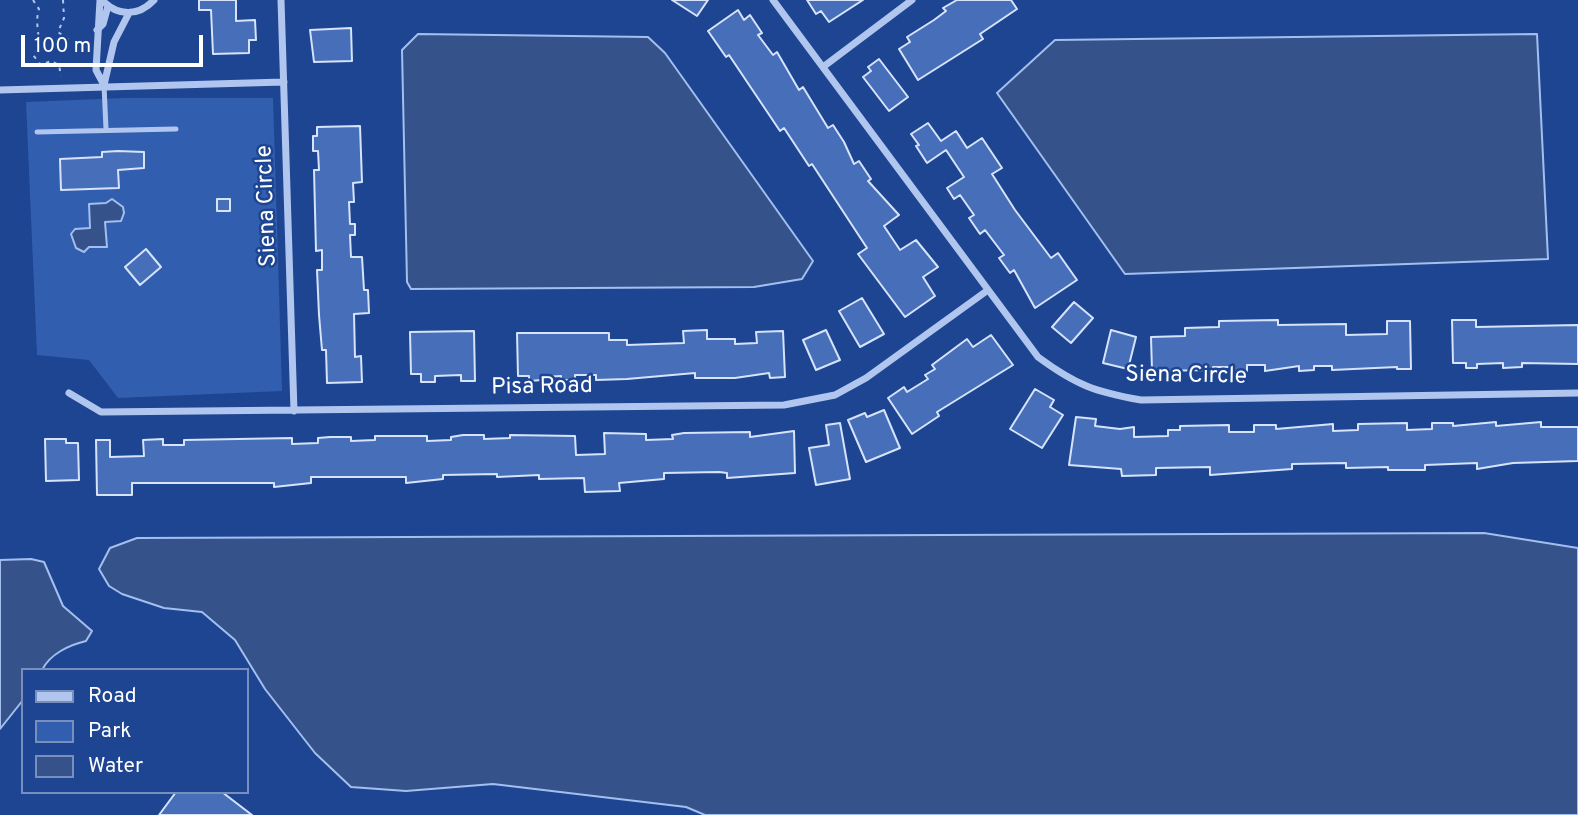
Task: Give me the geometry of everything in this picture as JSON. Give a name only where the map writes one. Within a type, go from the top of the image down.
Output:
[{"type":"street","points":[[104,85],[96,70],[96,30],[103,24],[104,2],[129,13],[139,11],[154,0]]},
{"type":"street","name":"Siena Circle","points":[[281,0],[293,411]]},
{"type":"street","name":"Siena Circle","points":[[773,0],[1038,357],[1070,380],[1102,393],[1141,400],[1578,393]]},
{"type":"street","points":[[823,67],[912,0]]},
{"type":"street","points":[[104,85],[114,42],[129,13]]},
{"type":"street","points":[[0,90],[284,82]]},
{"type":"street","name":"Pisa Road","points":[[69,393],[101,412],[784,405],[835,395],[866,378],[988,290]]},
{"type":"lane","points":[[104,85],[106,129]]},
{"type":"lane","points":[[37,132],[176,129]]},
{"type":"path","points":[[33,0],[39,9],[36,31],[41,40],[40,47],[33,55],[41,65],[51,61],[60,65],[61,76]]},
{"type":"path","points":[[63,0],[64,18],[58,32],[69,40],[84,44]]},
{"type":"green space","points":[[124,98],[273,98],[282,391],[118,398],[89,360],[37,355],[26,102]]},
{"type":"water","points":[[418,34],[648,37],[665,53],[813,261],[802,279],[754,287],[411,289],[407,282],[402,50]]},
{"type":"water","points":[[1537,34],[1548,259],[1125,274],[997,93],[1055,40]]},
{"type":"water","points":[[112,199],[123,207],[124,213],[121,221],[105,222],[107,247],[89,247],[84,252],[76,248],[71,234],[75,229],[90,228],[89,204],[106,203]]},
{"type":"water","points":[[1484,533],[1578,548],[1578,815],[705,815],[686,807],[493,784],[406,791],[351,787],[315,753],[265,689],[235,640],[202,612],[164,608],[122,594],[109,586],[99,569],[110,548],[137,538]]},
{"type":"water","points":[[31,559],[44,562],[63,606],[92,631],[86,641],[61,651],[43,668],[21,668],[21,703],[0,729],[0,560]]},
{"type":"building","points":[[199,0],[236,0],[236,21],[255,20],[256,40],[249,40],[249,53],[213,54],[211,10],[199,10]]},
{"type":"building","points":[[672,0],[708,0],[697,16]]},
{"type":"building","points":[[807,0],[863,0],[829,22],[821,11],[816,14]]},
{"type":"building","points":[[957,0],[1011,0],[1017,9],[980,34],[983,39],[918,80],[899,49],[910,42],[907,37],[934,20],[946,11],[943,8]]},
{"type":"building","points":[[738,10],[744,20],[750,15],[762,33],[758,35],[773,55],[777,52],[799,90],[803,87],[828,128],[833,125],[854,164],[859,161],[871,179],[868,181],[899,215],[884,226],[900,250],[916,240],[938,267],[923,277],[935,296],[905,317],[858,254],[867,248],[812,164],[809,166],[784,128],[780,131],[729,55],[726,57],[708,31]]},
{"type":"building","points":[[351,28],[352,61],[314,62],[310,30]]},
{"type":"building","points":[[879,59],[908,97],[889,111],[863,77],[871,71],[868,67]]},
{"type":"building","points":[[928,123],[941,141],[956,131],[967,148],[982,138],[1002,168],[992,174],[1015,210],[1051,258],[1058,253],[1077,280],[1035,308],[1014,270],[1010,273],[999,258],[1004,255],[985,230],[980,234],[969,218],[974,215],[960,195],[954,199],[947,188],[964,177],[946,150],[927,163],[916,146],[919,145],[911,134]]},
{"type":"building","points":[[360,126],[362,182],[353,183],[354,202],[349,202],[350,224],[355,224],[355,235],[350,235],[351,257],[362,257],[364,290],[368,290],[369,313],[354,314],[355,357],[361,356],[362,382],[327,383],[317,270],[322,270],[322,250],[316,251],[314,170],[319,170],[318,151],[313,151],[313,136],[317,136],[317,127]]},
{"type":"building","points":[[102,152],[144,152],[144,168],[118,170],[119,188],[61,190],[60,159],[102,157]]},
{"type":"building","points":[[217,199],[230,199],[230,211],[217,211]]},
{"type":"building","points":[[146,249],[161,267],[140,285],[125,267]]},
{"type":"building","points":[[862,298],[884,334],[860,347],[839,311]]},
{"type":"building","points":[[1074,302],[1093,318],[1071,343],[1052,327]]},
{"type":"building","points":[[1278,320],[1278,325],[1346,324],[1346,335],[1387,334],[1387,321],[1410,321],[1411,369],[1397,367],[1332,370],[1332,366],[1314,366],[1314,370],[1299,371],[1299,366],[1265,371],[1265,365],[1247,365],[1247,371],[1233,372],[1233,367],[1152,371],[1151,337],[1185,336],[1185,328],[1219,327],[1219,321]]},
{"type":"building","points":[[1452,320],[1476,320],[1476,327],[1578,325],[1578,364],[1522,363],[1522,367],[1503,368],[1503,363],[1477,364],[1477,368],[1466,368],[1466,363],[1453,363]]},
{"type":"building","points":[[707,330],[707,339],[735,339],[735,344],[757,343],[756,332],[783,331],[785,377],[770,378],[769,373],[735,378],[695,378],[695,373],[596,380],[596,375],[575,375],[575,380],[561,380],[561,376],[529,381],[529,376],[518,376],[517,333],[609,333],[609,340],[627,340],[627,345],[684,343],[683,331]]},
{"type":"building","points":[[826,330],[840,360],[816,370],[803,340]]},
{"type":"building","points":[[1111,330],[1136,337],[1128,369],[1103,363]]},
{"type":"building","points":[[474,331],[475,381],[461,381],[461,375],[435,376],[435,382],[421,382],[421,374],[411,374],[410,332]]},
{"type":"building","points":[[991,335],[1013,365],[937,412],[939,416],[912,434],[888,398],[904,387],[907,392],[928,379],[925,375],[935,369],[932,365],[967,339],[973,347]]},
{"type":"building","points":[[1035,389],[1054,400],[1050,407],[1063,415],[1042,448],[1010,429]]},
{"type":"building","points":[[884,410],[900,448],[866,462],[848,420],[865,413],[867,417]]},
{"type":"building","points":[[1076,417],[1096,419],[1095,426],[1120,429],[1134,427],[1134,437],[1168,436],[1168,430],[1180,430],[1180,426],[1229,425],[1229,432],[1254,432],[1254,425],[1276,425],[1276,429],[1333,424],[1333,431],[1358,430],[1358,424],[1407,423],[1407,430],[1432,429],[1432,423],[1453,423],[1453,426],[1496,422],[1496,426],[1541,422],[1541,427],[1578,427],[1578,461],[1513,463],[1477,469],[1477,463],[1425,465],[1425,470],[1346,468],[1346,463],[1292,464],[1292,469],[1210,475],[1210,467],[1156,468],[1156,475],[1122,476],[1121,469],[1069,465]]},
{"type":"building","points":[[840,423],[850,479],[816,485],[809,448],[829,445],[826,425]]},
{"type":"building","points":[[794,431],[795,473],[727,478],[727,473],[719,472],[664,473],[664,479],[619,483],[620,491],[585,492],[584,478],[539,479],[539,475],[497,477],[497,474],[443,475],[443,479],[406,483],[406,477],[311,477],[311,483],[274,487],[274,483],[132,483],[132,495],[97,495],[96,440],[110,440],[110,457],[144,456],[143,440],[163,439],[163,445],[184,445],[184,440],[292,438],[292,444],[318,443],[318,438],[330,437],[351,437],[351,441],[375,440],[375,436],[427,436],[427,441],[451,440],[451,437],[463,435],[484,435],[484,439],[510,438],[510,435],[575,436],[576,455],[605,454],[604,433],[646,434],[646,440],[673,439],[672,435],[684,433],[750,432],[750,437]]},
{"type":"building","points":[[45,439],[66,439],[66,443],[78,443],[79,480],[46,481]]},
{"type":"building","points":[[175,794],[225,794],[252,815],[159,815]]}]
